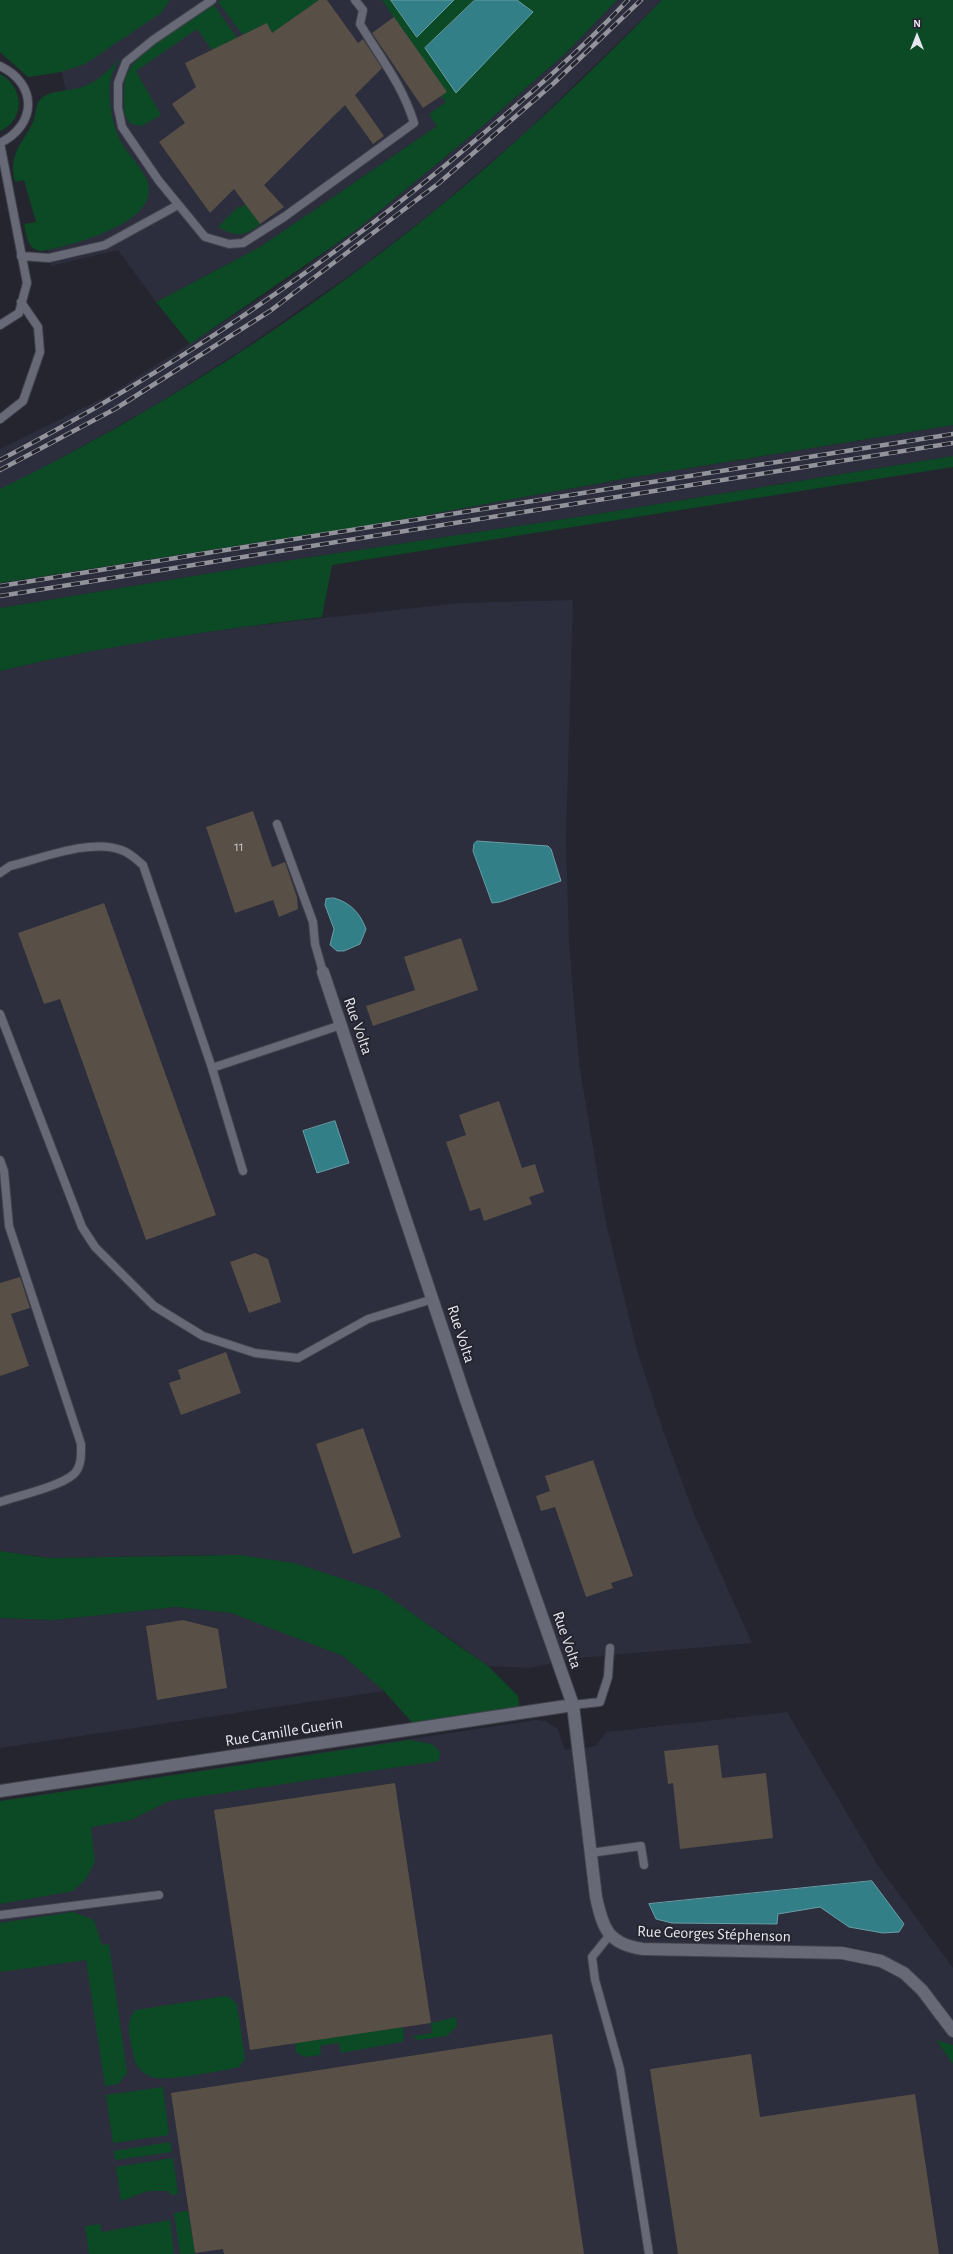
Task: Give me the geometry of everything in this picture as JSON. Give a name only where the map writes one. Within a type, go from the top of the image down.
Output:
[{"type":"street","name":"Rue Volta","points":[[323,972],[433,1299],[573,1704]]},
{"type":"street","name":"Rue Camille Guerin","points":[[0,1791],[573,1704]]},
{"type":"street","points":[[573,1704],[590,1853],[600,1914],[609,1936]]},
{"type":"street","name":"Rue Georges Stéphenson","points":[[609,1936],[625,1946],[643,1949],[842,1953],[881,1961],[904,1973],[922,1990],[953,2031]]},
{"type":"lane","points":[[212,0],[153,40],[126,62],[118,84],[118,113],[122,127],[137,151],[178,205],[205,237],[229,244],[243,243],[284,216],[414,123],[408,103],[396,79],[360,24],[363,10],[355,0]]},
{"type":"lane","points":[[0,66],[11,71],[20,80],[26,91],[28,104],[27,116],[21,128],[12,137],[0,143],[27,283],[19,313],[0,325]]},
{"type":"lane","points":[[21,256],[49,258],[105,245],[178,205]]},
{"type":"lane","points":[[0,419],[23,401],[40,352],[38,326],[21,302]]},
{"type":"lane","points":[[277,824],[313,922],[315,944],[323,972]]},
{"type":"lane","points":[[0,873],[17,865],[80,848],[95,847],[121,850],[144,865],[212,1068],[243,1171]]},
{"type":"lane","points":[[0,1014],[82,1227],[95,1247],[154,1306],[204,1336],[255,1353],[298,1358],[368,1319],[433,1299]]},
{"type":"lane","points":[[212,1068],[341,1025]]},
{"type":"lane","points":[[0,1160],[4,1171],[9,1226],[81,1444],[80,1463],[74,1474],[53,1485],[0,1502]]},
{"type":"lane","points":[[573,1704],[600,1702],[608,1677],[610,1648]]},
{"type":"lane","points":[[590,1853],[641,1846],[644,1864]]},
{"type":"lane","points":[[0,1915],[159,1894]]},
{"type":"lane","points":[[609,1936],[592,1957],[596,1980],[620,2069],[649,2254]]},
{"type":"shaded area","points":[[7,0],[573,0],[437,126],[260,247],[156,302],[118,250],[51,266],[38,204],[66,91],[61,69]]},
{"type":"shaded area","points":[[617,0],[662,0],[526,132],[434,211],[360,268],[240,351],[159,403],[40,470],[0,489],[0,449],[109,395],[272,291],[355,231],[478,130],[566,53]]},
{"type":"shaded area","points":[[953,425],[953,456],[591,515],[272,563],[0,608],[0,583],[382,523],[628,478]]},
{"type":"shaded area","points":[[573,600],[566,840],[569,942],[579,1063],[605,1218],[637,1350],[662,1427],[692,1509],[752,1643],[578,1658],[529,1668],[488,1666],[439,1631],[214,1555],[48,1558],[0,1551],[0,671],[67,655],[143,641],[251,626],[458,603]]},
{"type":"shaded area","points":[[176,1607],[231,1613],[343,1656],[384,1691],[0,1748],[0,1618],[54,1620]]},
{"type":"shaded area","points":[[787,1712],[877,1864],[953,1968],[953,2254],[0,2254],[0,1801],[536,1720],[545,1721],[558,1729],[565,1750],[596,1746],[606,1732]]},
{"type":"green space","points":[[0,0],[170,0],[161,13],[85,64],[61,72],[28,77],[0,52]]},
{"type":"green space","points":[[221,0],[319,0],[272,33],[267,23],[243,35],[218,2]]},
{"type":"green space","points":[[382,0],[391,0],[417,37],[454,0],[475,0],[425,48],[456,93],[532,12],[517,0],[617,0],[566,53],[478,130],[355,231],[190,344],[156,302],[260,247],[437,126],[429,114],[446,102],[441,96],[446,92]]},
{"type":"green space","points":[[662,0],[953,0],[953,425],[628,478],[382,523],[0,583],[0,489],[57,460],[169,397],[279,327],[331,290],[433,212],[493,162],[579,82]]},
{"type":"green space","points":[[214,5],[237,38],[212,50],[197,29],[136,71],[161,115],[142,126],[131,124],[124,112],[124,92],[127,74],[133,65],[142,55],[166,36]]},
{"type":"green space","points":[[121,58],[111,77],[111,112],[119,138],[146,178],[148,183],[148,197],[140,210],[126,221],[109,230],[72,244],[42,251],[37,250],[28,242],[24,224],[36,222],[24,180],[15,182],[13,172],[13,164],[17,150],[33,122],[38,103],[43,97],[52,93],[77,88],[93,82]]},
{"type":"green space","points":[[0,74],[8,79],[14,86],[19,103],[18,111],[14,119],[8,126],[0,131]]},
{"type":"green space","points":[[245,204],[260,224],[255,229],[249,232],[234,234],[218,227],[239,206],[241,208]]},
{"type":"green space","points":[[953,456],[953,467],[332,565],[322,617],[160,639],[80,653],[0,671],[0,608],[272,563],[591,515]]},
{"type":"green space","points":[[0,1551],[48,1558],[239,1555],[294,1563],[380,1591],[488,1666],[518,1696],[520,1713],[417,1728],[384,1691],[343,1656],[231,1613],[176,1607],[54,1620],[0,1618]]},
{"type":"green space","points":[[409,1740],[432,1744],[440,1752],[439,1761],[169,1801],[131,1820],[91,1827],[95,1862],[85,1880],[73,1891],[0,1904],[0,1801]]},
{"type":"green space","points":[[73,1912],[94,1920],[102,1945],[109,1944],[127,2073],[118,2084],[105,2086],[86,1960],[0,1972],[0,1923]]},
{"type":"green space","points":[[225,1996],[231,1998],[237,2004],[245,2059],[239,2067],[174,2078],[157,2078],[150,2076],[139,2068],[135,2062],[129,2027],[132,2015],[136,2010]]},
{"type":"green space","points":[[456,2017],[457,2026],[447,2036],[417,2040],[413,2036],[432,2033],[431,2023]]},
{"type":"green space","points":[[403,2027],[404,2039],[402,2042],[341,2053],[339,2043],[320,2046],[321,2055],[304,2057],[296,2052],[295,2043]]},
{"type":"green space","points":[[936,2040],[953,2045],[953,2064]]},
{"type":"green space","points":[[163,2087],[169,2135],[113,2143],[106,2095]]},
{"type":"green space","points":[[170,2142],[172,2152],[115,2160],[114,2151]]},
{"type":"green space","points":[[173,2158],[178,2194],[170,2195],[169,2191],[148,2191],[121,2201],[116,2167]]},
{"type":"green space","points":[[188,2211],[195,2254],[180,2254],[174,2213]]},
{"type":"green space","points":[[170,2220],[174,2254],[89,2254],[85,2226],[100,2224],[102,2232]]},
{"type":"water","points":[[391,0],[454,0],[417,37]]},
{"type":"water","points":[[475,0],[517,0],[533,12],[456,93],[425,48]]},
{"type":"water","points":[[477,841],[548,846],[551,849],[561,881],[500,902],[492,903],[473,851],[474,844]]},
{"type":"water","points":[[334,898],[354,909],[361,918],[366,929],[360,944],[344,951],[337,951],[330,945],[334,929],[325,905],[326,899]]},
{"type":"water","points":[[335,1121],[349,1163],[317,1173],[303,1131]]},
{"type":"water","points":[[872,1881],[904,1924],[899,1932],[883,1933],[849,1927],[820,1907],[778,1914],[777,1924],[672,1923],[656,1919],[649,1904]]},
{"type":"building","points":[[319,0],[327,0],[358,43],[363,39],[382,68],[355,95],[384,136],[373,144],[345,105],[264,185],[284,207],[260,224],[234,189],[210,213],[159,142],[185,123],[172,104],[196,87],[185,63],[267,23],[272,33]]},
{"type":"building","points":[[394,17],[447,92],[423,108],[372,33]]},
{"type":"building","points":[[253,811],[272,867],[285,862],[297,897],[298,909],[279,917],[273,900],[235,913],[206,827]]},
{"type":"building","points":[[104,903],[216,1215],[146,1240],[60,999],[44,1004],[18,933]]},
{"type":"building","points":[[461,938],[478,990],[373,1026],[366,1006],[415,990],[404,957]]},
{"type":"building","points":[[499,1101],[522,1168],[535,1164],[544,1192],[529,1197],[532,1204],[484,1221],[480,1208],[470,1211],[446,1142],[466,1135],[459,1115]]},
{"type":"building","points":[[255,1253],[268,1259],[281,1302],[249,1313],[230,1262]]},
{"type":"building","points":[[20,1277],[30,1308],[11,1314],[29,1366],[0,1376],[0,1283]]},
{"type":"building","points":[[226,1352],[241,1393],[181,1415],[169,1383],[181,1379],[178,1370]]},
{"type":"building","points":[[363,1428],[401,1537],[353,1554],[316,1444]]},
{"type":"building","points":[[593,1460],[633,1576],[611,1583],[613,1588],[586,1597],[555,1507],[541,1511],[536,1496],[550,1491],[545,1476]]},
{"type":"building","points":[[183,1620],[218,1629],[227,1688],[157,1700],[146,1626]]},
{"type":"building","points":[[718,1745],[722,1778],[766,1773],[773,1838],[680,1849],[673,1783],[668,1784],[664,1751]]},
{"type":"building","points":[[395,1783],[431,2023],[250,2050],[214,1810]]},
{"type":"building","points":[[552,2034],[584,2254],[224,2254],[223,2249],[195,2253],[171,2093]]},
{"type":"building","points":[[751,2054],[760,2117],[915,2094],[939,2254],[678,2254],[650,2069]]},
{"type":"railway","points":[[0,460],[64,426],[188,352],[248,312],[365,229],[478,138],[554,72],[592,37],[628,0]]},
{"type":"railway","points":[[0,470],[115,409],[270,311],[439,183],[554,83],[641,0]]},
{"type":"railway","points":[[0,586],[953,434]]},
{"type":"railway","points":[[0,596],[953,443]]}]
